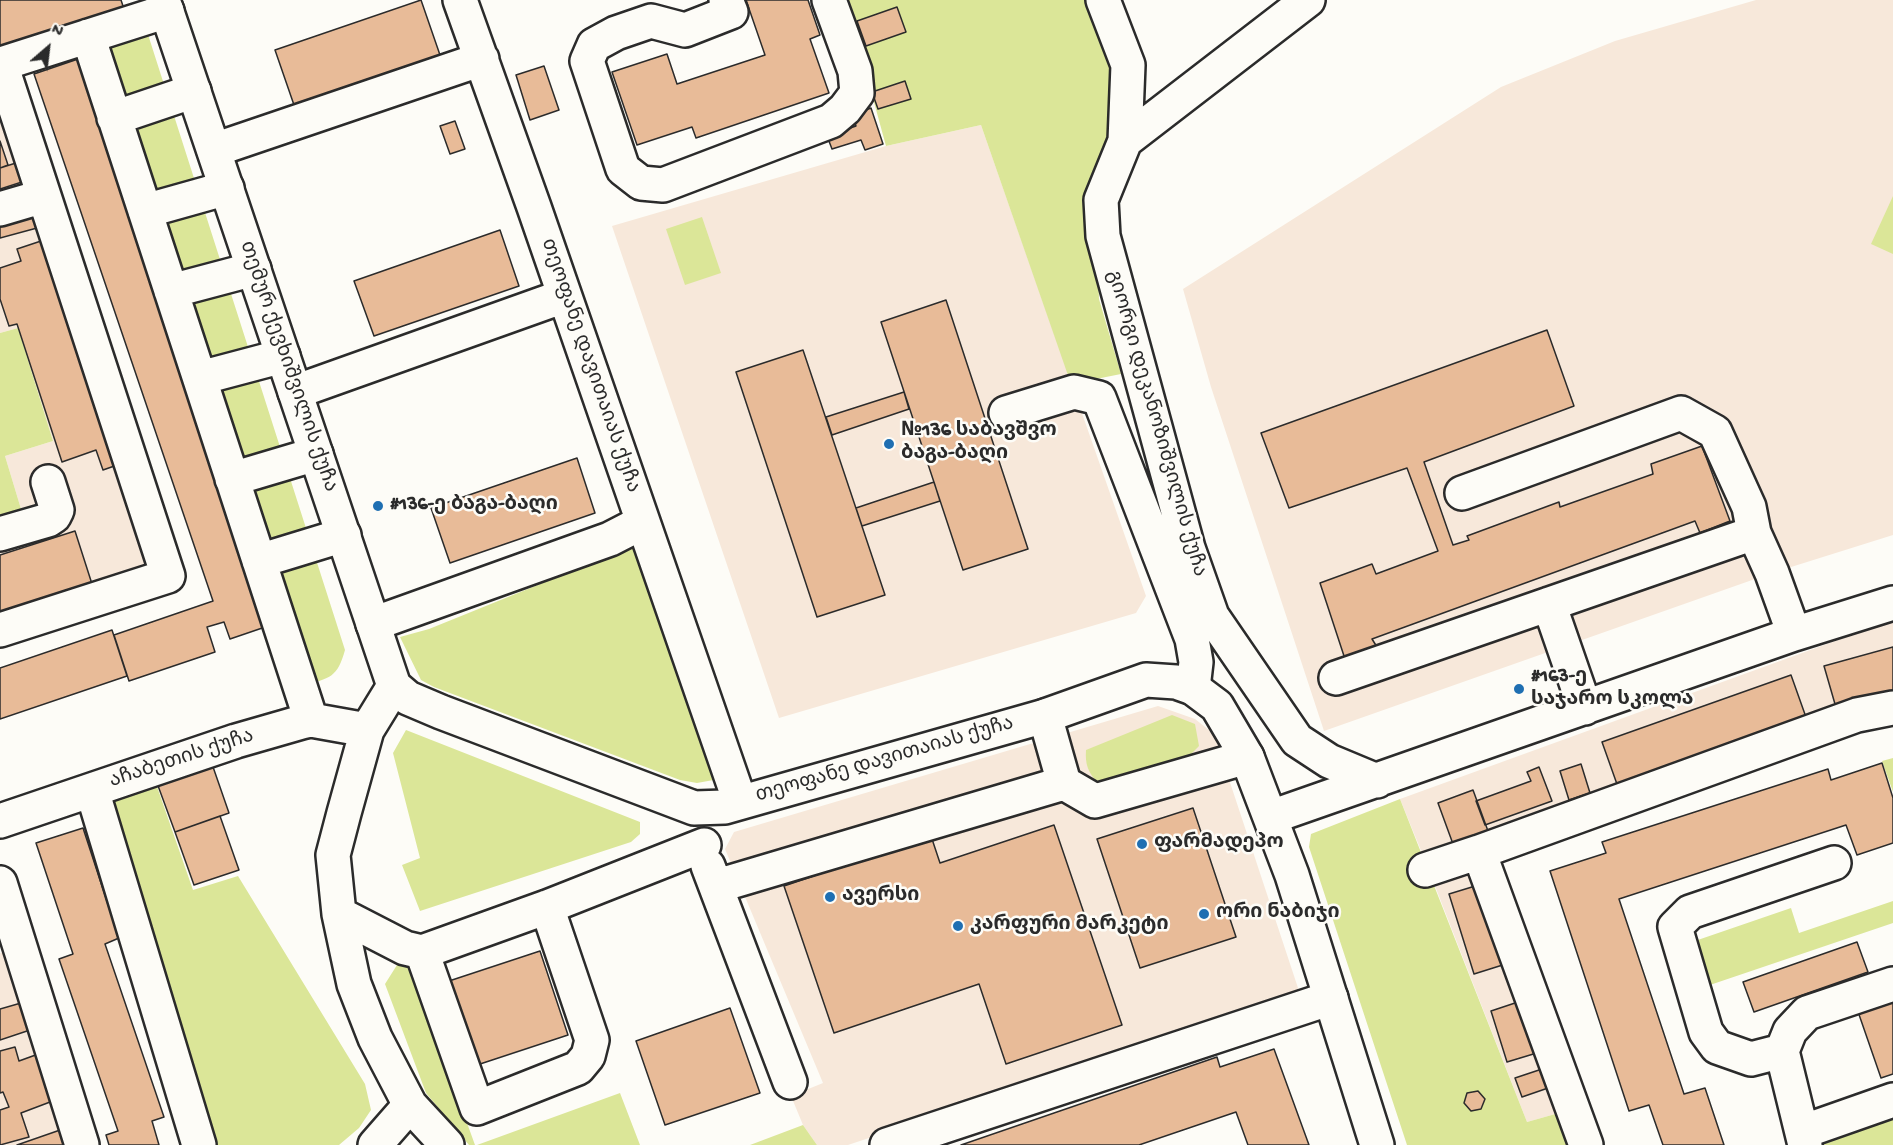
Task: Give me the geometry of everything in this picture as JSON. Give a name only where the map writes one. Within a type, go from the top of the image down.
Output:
[{"type":"street","name":"თეოფანე დავითაიას ქუჩა","points":[[460,0],[643,522],[732,805],[1045,716],[1146,680],[1176,682],[1193,688],[1217,706],[1247,757],[1292,875],[1377,1145]]},
{"type":"street","points":[[726,0],[731,12],[685,30],[648,11],[594,45],[588,61],[624,168],[641,183],[663,184],[831,121],[845,109],[857,93],[855,71],[829,0]]},
{"type":"street","name":"გიორგი დეკანოზიშვილის ქუჩა","points":[[1103,0],[1128,65],[1125,141],[1101,200],[1103,236],[1185,537],[1212,616],[1297,740],[1329,761],[1377,781]]},
{"type":"street","points":[[1125,141],[1308,0]]},
{"type":"street","points":[[0,630],[168,576],[1,64],[88,36],[165,5]]},
{"type":"street","name":"თემურ ქევხიშვილის ქუჩა","points":[[165,5],[394,686]]},
{"type":"street","points":[[88,36],[311,720]]},
{"type":"street","points":[[214,150],[482,59]]},
{"type":"street","points":[[114,118],[194,91]]},
{"type":"street","points":[[145,211],[227,188]]},
{"type":"street","points":[[0,209],[44,196]]},
{"type":"street","points":[[171,291],[254,269]]},
{"type":"street","points":[[295,392],[564,296]]},
{"type":"street","points":[[200,378],[284,356]]},
{"type":"street","points":[[1006,413],[1074,393],[1099,398],[1192,639],[1196,662],[1193,688]]},
{"type":"street","points":[[1462,493],[1681,413],[1714,432],[1749,507],[1754,533],[1772,573],[1794,634]]},
{"type":"street","points":[[232,479],[316,454]]},
{"type":"street","points":[[0,534],[48,520],[54,516],[57,510],[48,482]]},
{"type":"street","points":[[373,624],[610,539],[643,522]]},
{"type":"street","points":[[1336,678],[1754,533]]},
{"type":"street","points":[[259,561],[344,535]]},
{"type":"street","points":[[1271,818],[1794,634],[1893,603]]},
{"type":"street","points":[[1549,604],[1585,708]]},
{"type":"street","points":[[447,1145],[410,1105],[375,1038],[354,984],[339,914],[333,855],[367,730],[394,686],[408,698],[441,712],[694,808],[732,805]]},
{"type":"street","points":[[1425,870],[1857,715],[1893,708]]},
{"type":"street","points":[[1045,716],[1064,783],[1095,801],[1247,757]]},
{"type":"street","name":"აჩაბეთის ქუჩა","points":[[0,821],[236,741],[311,720],[367,730]]},
{"type":"street","points":[[717,886],[1064,783]]},
{"type":"street","points":[[92,790],[200,1145]]},
{"type":"street","points":[[732,805],[707,834],[704,845],[705,860],[717,886],[790,1082]]},
{"type":"street","points":[[339,914],[405,948],[422,952],[547,907],[704,845]]},
{"type":"street","points":[[1479,852],[1586,1145]]},
{"type":"street","points":[[1782,1051],[1751,1059],[1717,1047],[1706,1032],[1675,927],[1690,912],[1834,862]]},
{"type":"street","points":[[0,883],[7,932],[82,1145]]},
{"type":"street","points":[[422,952],[477,1108],[578,1068],[588,1056],[592,1040],[547,907]]},
{"type":"street","points":[[1893,984],[1806,1013],[1790,1031],[1782,1051],[1804,1139],[1893,1100]]},
{"type":"street","points":[[887,1145],[1331,998]]},
{"type":"street","points":[[375,1145],[410,1105]]},
{"type":"shaded area","points":[[1756,0],[1893,0],[1893,535],[1772,573],[1324,731],[1211,387],[1183,289],[1501,87],[1615,41]]},
{"type":"shaded area","points":[[0,73],[34,180],[0,191]]},
{"type":"shaded area","name":"№136 საბავშვო ბაგა-ბაღი","points":[[981,125],[1146,596],[1136,613],[779,718],[612,226],[886,146]]},
{"type":"shaded area","points":[[36,204],[158,571],[0,621],[0,516],[21,509],[5,456],[53,441],[18,328],[0,333],[0,215]]},
{"type":"shaded area","points":[[1893,620],[1893,702],[1426,863],[1400,799]]},
{"type":"shaded area","points":[[1158,706],[1195,719],[1214,734],[1300,994],[848,1145],[817,1145],[803,1125],[791,1096],[823,1083],[725,849],[734,832]]},
{"type":"shaded area","points":[[1477,866],[1566,1111],[1527,1122],[1433,881]]},
{"type":"shaded area","points":[[11,949],[73,1145],[0,1145],[0,953]]},
{"type":"green space","points":[[846,0],[1099,0],[1124,66],[1120,137],[1095,198],[1099,299],[1121,374],[1071,384],[981,125],[886,146]]},
{"type":"green space","points":[[144,22],[345,650],[339,666],[332,675],[304,686],[94,39]]},
{"type":"green space","points":[[1893,196],[1893,254],[1871,244]]},
{"type":"green space","points":[[702,217],[721,273],[685,285],[666,229]]},
{"type":"green space","points":[[18,328],[53,441],[5,456],[21,509],[0,516],[0,333]]},
{"type":"green space","points":[[634,546],[719,779],[697,783],[680,780],[434,687],[421,680],[400,637],[429,629]]},
{"type":"green space","points":[[1172,715],[1195,724],[1199,746],[1189,756],[1097,782],[1091,775],[1086,760],[1086,750]]},
{"type":"green space","points":[[406,730],[640,822],[640,834],[631,842],[420,911],[402,865],[420,858],[393,753]]},
{"type":"green space","points":[[1893,758],[1893,792],[1882,761]]},
{"type":"green space","points":[[154,778],[193,890],[238,876],[365,1084],[371,1110],[359,1128],[339,1145],[208,1145],[109,789]]},
{"type":"green space","points":[[1400,799],[1527,1122],[1566,1111],[1571,1145],[1407,1145],[1309,847],[1311,834]]},
{"type":"green space","points":[[1893,901],[1893,923],[1704,987],[1689,943],[1791,908],[1799,933]]},
{"type":"green space","points":[[409,963],[475,1145],[469,1145],[426,1093],[385,984],[397,965]]},
{"type":"green space","points":[[620,1093],[640,1145],[477,1145]]},
{"type":"green space","points":[[1893,1108],[1893,1145],[1811,1145]]},
{"type":"green space","points":[[803,1125],[817,1145],[750,1145]]},
{"type":"building","points":[[0,0],[121,0],[126,15],[0,55]]},
{"type":"building","points":[[421,0],[440,55],[294,105],[275,50]]},
{"type":"building","points":[[746,0],[808,0],[820,35],[810,39],[829,93],[696,138],[692,127],[637,145],[612,72],[667,54],[677,84],[765,55]]},
{"type":"building","points":[[897,7],[906,32],[866,46],[857,21]]},
{"type":"building","points":[[81,58],[274,624],[230,639],[224,622],[207,627],[215,652],[129,681],[114,635],[213,601],[34,74]]},
{"type":"building","points":[[544,66],[559,110],[530,120],[516,75]]},
{"type":"building","points":[[905,81],[911,99],[878,109],[872,92]]},
{"type":"building","points":[[871,108],[883,144],[865,150],[861,140],[832,149],[827,136],[856,126],[852,115]]},
{"type":"building","points":[[455,121],[465,149],[450,154],[440,126]]},
{"type":"building","points":[[0,141],[8,165],[0,168]]},
{"type":"building","points":[[19,162],[25,181],[0,189],[0,168]]},
{"type":"building","points":[[31,210],[37,228],[0,238],[0,219]]},
{"type":"building","points":[[500,230],[519,286],[374,336],[354,281]]},
{"type":"building","points":[[47,239],[120,464],[103,470],[96,450],[62,462],[17,324],[9,326],[0,299],[0,268],[21,261],[17,249]]},
{"type":"building","points":[[946,300],[1028,549],[963,570],[881,322]]},
{"type":"building","points":[[1547,330],[1574,406],[1424,462],[1453,545],[1469,540],[1467,536],[1559,502],[1560,507],[1653,474],[1651,464],[1702,446],[1730,521],[1700,533],[1695,521],[1372,639],[1377,647],[1345,659],[1320,583],[1372,564],[1376,574],[1438,551],[1407,468],[1289,508],[1261,433]]},
{"type":"building","points":[[803,350],[885,595],[817,617],[736,372]]},
{"type":"building","points":[[904,392],[909,409],[832,435],[826,417]]},
{"type":"building","points":[[577,458],[595,513],[450,563],[431,508]]},
{"type":"building","points":[[934,482],[940,501],[862,526],[856,508]]},
{"type":"building","points":[[75,531],[92,584],[0,613],[0,555]]},
{"type":"building","points":[[112,630],[127,676],[0,719],[0,668]]},
{"type":"building","points":[[1893,647],[1893,696],[1837,711],[1824,666]]},
{"type":"building","points":[[1791,675],[1807,720],[1618,787],[1602,742]]},
{"type":"building","points":[[1882,763],[1893,798],[1893,843],[1857,855],[1846,825],[1619,899],[1684,1094],[1705,1088],[1724,1145],[1663,1145],[1649,1105],[1629,1111],[1550,871],[1606,853],[1602,842],[1828,769],[1831,780]]},
{"type":"building","points":[[212,764],[229,813],[175,832],[157,783]]},
{"type":"building","points":[[1581,764],[1590,793],[1569,800],[1560,771]]},
{"type":"building","points":[[1539,767],[1552,801],[1485,825],[1476,801],[1531,781],[1527,772]]},
{"type":"building","points":[[1473,790],[1488,831],[1453,844],[1438,803]]},
{"type":"building","points":[[1193,808],[1236,937],[1140,968],[1097,839]]},
{"type":"building","points":[[220,816],[239,870],[194,885],[175,832]]},
{"type":"building","points":[[1054,825],[1122,1025],[1006,1064],[979,984],[834,1033],[784,886],[931,836],[940,863]]},
{"type":"building","points":[[83,828],[119,938],[105,944],[164,1117],[152,1121],[159,1145],[109,1145],[106,1135],[118,1131],[59,959],[73,954],[36,843]]},
{"type":"building","points":[[1485,883],[1509,963],[1474,974],[1449,894]]},
{"type":"building","points":[[1857,942],[1868,972],[1754,1012],[1743,982]]},
{"type":"building","points":[[540,951],[568,1035],[474,1066],[446,982]]},
{"type":"building","points":[[1893,990],[1893,1074],[1881,1078],[1855,1003]]},
{"type":"building","points":[[1524,1000],[1540,1052],[1507,1062],[1491,1011]]},
{"type":"building","points":[[21,1003],[30,1030],[0,1040],[0,1009]]},
{"type":"building","points":[[730,1008],[760,1093],[665,1125],[636,1041]]},
{"type":"building","points":[[15,1047],[19,1061],[41,1053],[58,1099],[21,1113],[29,1137],[0,1145],[0,1110],[9,1107],[3,1092],[0,1093],[0,1051]]},
{"type":"building","points":[[1274,1049],[1309,1145],[1248,1145],[1236,1112],[1139,1145],[961,1145],[1217,1057],[1220,1067]]},
{"type":"building","points":[[1545,1068],[1551,1087],[1522,1097],[1515,1078]]},
{"type":"building","points":[[1478,1091],[1485,1099],[1481,1109],[1471,1111],[1464,1103],[1467,1093]]},
{"type":"building","points":[[63,1129],[68,1145],[17,1145]]},
{"type":"place","name":"№136 საბავშვო ბაგა-ბაღი","points":[[889,444]]},
{"type":"place","name":"#136-ე ბაგა-ბაღი","points":[[378,506]]},
{"type":"place","name":"#163-ე საჯარო სკოლა","points":[[1519,689]]},
{"type":"place","name":"ფარმადეპო","points":[[1142,844]]},
{"type":"place","name":"ავერსი","points":[[830,897]]},
{"type":"place","name":"ორი ნაბიჯი","points":[[1204,914]]},
{"type":"place","name":"კარფური მარკეტი","points":[[958,926]]}]
